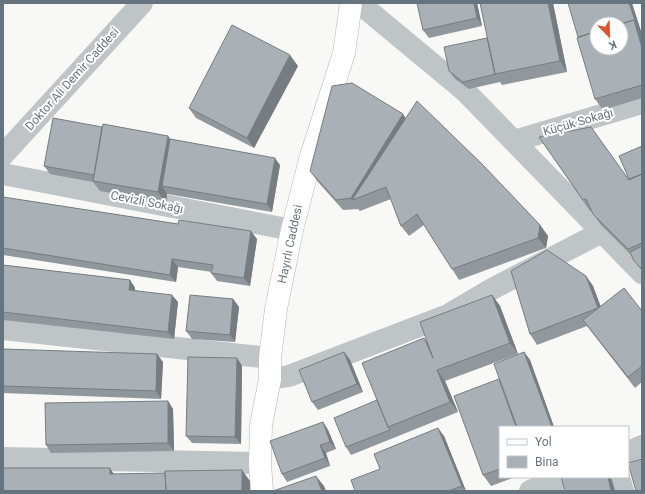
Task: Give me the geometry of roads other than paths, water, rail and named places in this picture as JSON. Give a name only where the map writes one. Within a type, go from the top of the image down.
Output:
[{"type":"main road","name":"Hayırlı Caddesi","points":[[262,491],[260,463],[261,425],[270,368],[276,309],[292,230],[311,156],[344,54],[351,3]]},
{"type":"street","name":"Doktor Ali Demir Caddesi","points":[[3,155],[142,3]]},
{"type":"street","points":[[359,3],[465,91],[642,273]]},
{"type":"street","name":"Küçük Sokağı","points":[[514,141],[642,103]]},
{"type":"street","name":"Cevizli Sokağı","points":[[3,174],[292,230]]},
{"type":"street","points":[[3,329],[270,368],[289,376],[448,314],[492,289],[602,232]]},
{"type":"street","points":[[629,452],[642,446]]},
{"type":"street","points":[[3,458],[260,463]]},
{"type":"street","points":[[530,491],[562,478]]},
{"type":"street","points":[[620,478],[623,491]]}]
